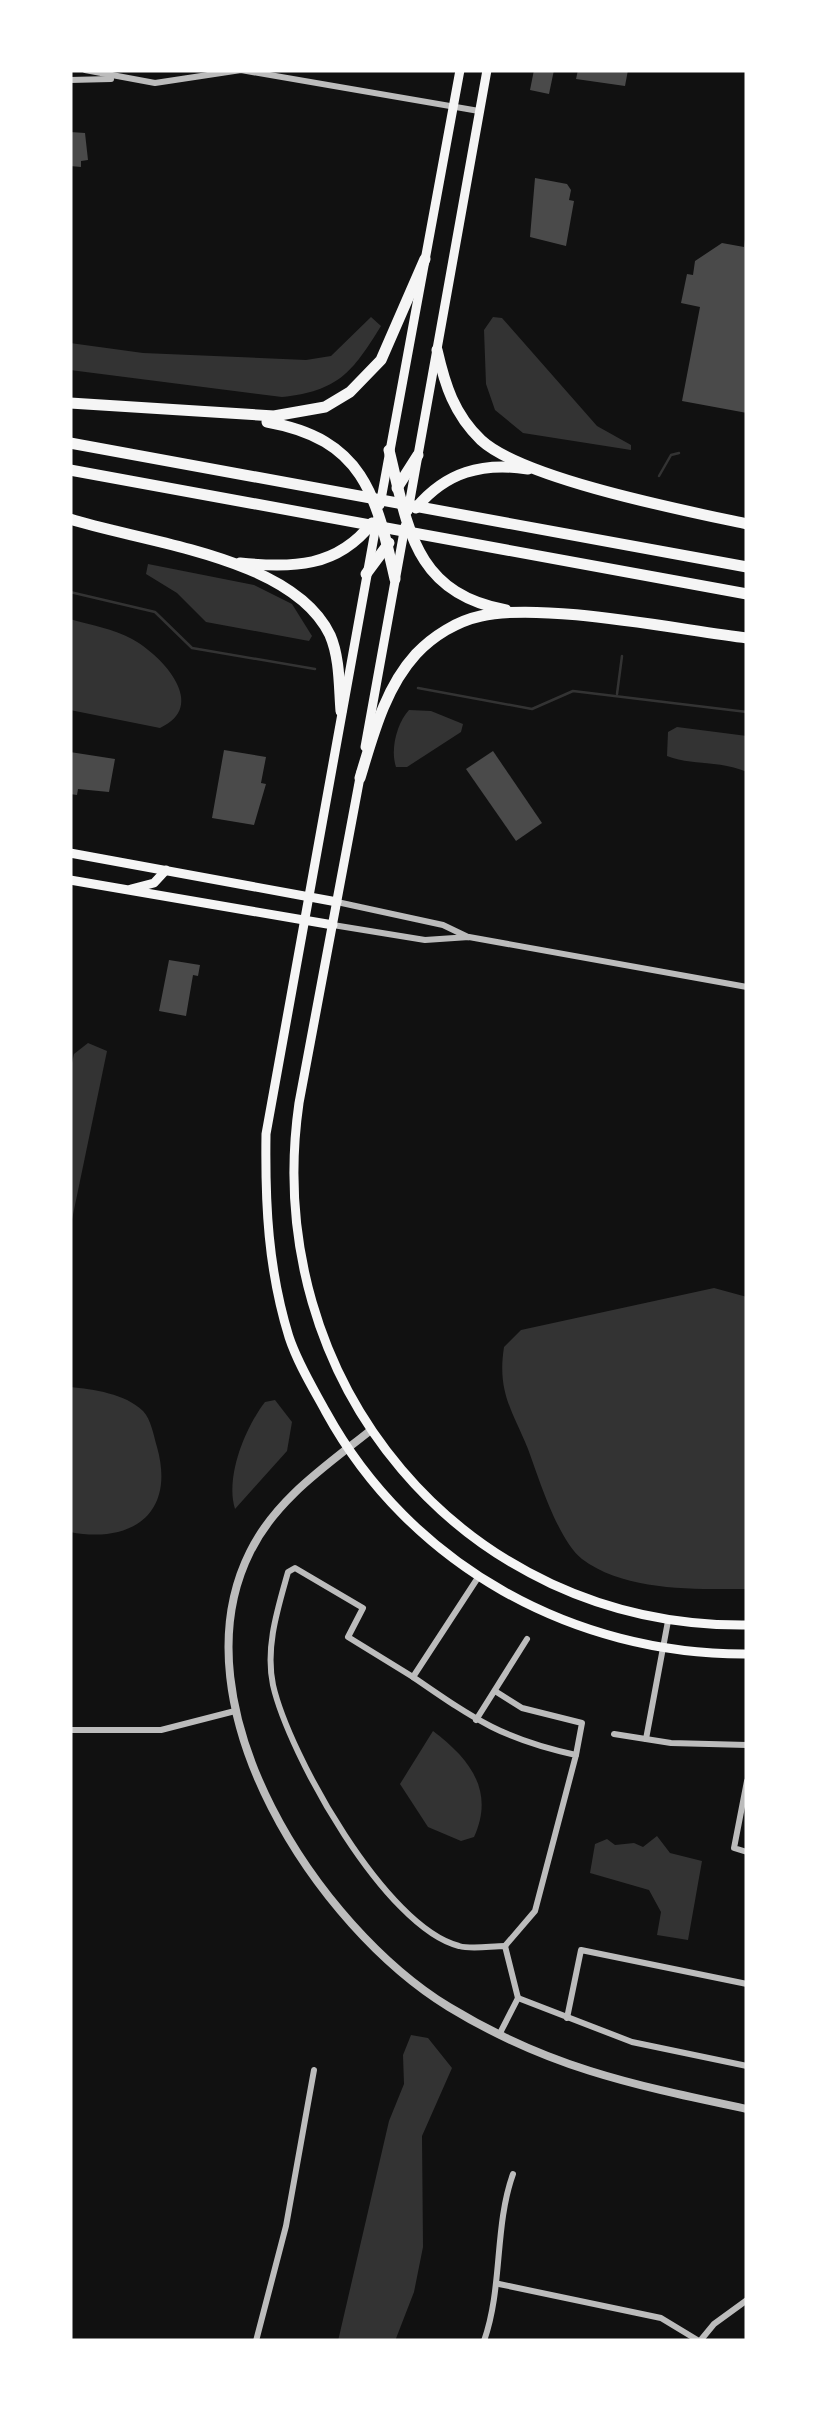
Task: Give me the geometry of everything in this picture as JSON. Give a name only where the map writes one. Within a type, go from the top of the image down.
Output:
[{"type":"highway","points":[[70,403],[291,416],[325,406],[350,392],[392,342],[425,259]]},
{"type":"highway","points":[[438,350],[454,404],[481,439],[493,449],[547,472]]},
{"type":"highway","points":[[224,414],[301,428],[332,444],[358,468],[378,515],[395,579]]},
{"type":"highway","points":[[70,443],[747,568]]},
{"type":"highway","points":[[390,450],[406,520],[427,567],[455,592],[488,606],[747,638]]},
{"type":"highway","points":[[226,562],[281,568],[314,563],[349,547],[378,515],[418,455]]},
{"type":"highway","points":[[366,574],[438,485],[463,472],[502,466],[547,472],[747,524]]},
{"type":"highway","points":[[70,470],[747,594]]},
{"type":"highway","points":[[70,519],[226,562],[286,587],[316,614],[334,648],[341,711]]},
{"type":"highway","points":[[360,778],[390,693],[424,647],[450,628],[478,617],[552,615]]},
{"type":"main road","points":[[460,70],[306,895],[266,1134],[266,1226],[290,1341],[347,1450],[406,1520],[479,1576],[560,1621],[662,1649],[747,1654]]},
{"type":"main road","points":[[487,70],[297,1121],[294,1213],[305,1284],[322,1338],[346,1390],[371,1430],[414,1484],[506,1560],[586,1598],[668,1620],[747,1624]]},
{"type":"main road","points":[[70,853],[337,902]]},
{"type":"main road","points":[[128,890],[154,882],[166,870]]},
{"type":"main road","points":[[70,880],[333,924]]},
{"type":"street","points":[[85,70],[155,83],[241,70],[479,111]]},
{"type":"street","points":[[312,81],[314,70]]},
{"type":"street","points":[[70,80],[122,78]]},
{"type":"street","points":[[337,902],[443,925],[469,937]]},
{"type":"street","points":[[333,924],[425,940],[469,937],[747,987]]},
{"type":"street","points":[[371,1430],[278,1507],[250,1552],[234,1596],[226,1646],[235,1710],[267,1798],[303,1862],[334,1900],[404,1973],[445,2005],[499,2035],[591,2075],[747,2108]]},
{"type":"street","points":[[494,1690],[522,1708],[582,1723],[576,1755],[535,1911],[505,1946],[460,1946],[422,1926],[386,1891],[338,1828],[291,1736],[272,1683],[272,1632],[288,1572],[295,1568],[363,1608],[348,1637],[414,1676],[476,1720],[520,1743],[576,1755]]},
{"type":"street","points":[[414,1676],[479,1576]]},
{"type":"street","points":[[646,1739],[668,1620]]},
{"type":"street","points":[[476,1720],[526,1639]]},
{"type":"street","points":[[70,1730],[162,1730],[235,1710]]},
{"type":"street","points":[[614,1734],[747,1745]]},
{"type":"street","points":[[747,1781],[734,1848],[747,1852]]},
{"type":"street","points":[[499,2035],[518,1998],[505,1946]]},
{"type":"street","points":[[567,2018],[581,1950],[747,1984]]},
{"type":"street","points":[[518,1998],[632,2042],[747,2066]]},
{"type":"street","points":[[256,2341],[286,2226],[314,2070]]},
{"type":"street","points":[[484,2341],[498,2284],[506,2197],[513,2174]]},
{"type":"street","points":[[498,2284],[662,2318],[699,2341],[714,2324],[747,2300]]},
{"type":"shaded area","points":[[371,317],[381,326],[352,368],[330,384],[301,394],[282,397],[70,370],[70,343],[143,353],[306,360],[331,356]]},
{"type":"shaded area","points":[[493,317],[502,318],[597,426],[631,445],[631,450],[523,433],[495,410],[486,384],[484,330]]},
{"type":"shaded area","points":[[148,564],[254,585],[292,604],[312,636],[309,641],[206,622],[177,593],[146,574]]},
{"type":"shaded area","points":[[70,619],[125,636],[156,657],[181,695],[181,707],[174,719],[160,728],[70,710]]},
{"type":"shaded area","points":[[409,710],[431,711],[463,724],[461,732],[407,767],[396,767],[396,737]]},
{"type":"shaded area","points":[[677,727],[747,736],[747,772],[667,756],[668,732]]},
{"type":"shaded area","points":[[88,1043],[107,1051],[70,1229],[70,1072],[74,1054]]},
{"type":"shaded area","points":[[714,1288],[747,1297],[747,1589],[662,1586],[619,1578],[582,1559],[557,1524],[507,1400],[504,1347],[521,1330]]},
{"type":"shaded area","points":[[70,1387],[128,1400],[143,1411],[150,1423],[161,1470],[160,1490],[154,1507],[129,1528],[92,1535],[70,1532]]},
{"type":"shaded area","points":[[275,1400],[292,1422],[287,1451],[235,1509],[233,1482],[244,1439],[265,1402]]},
{"type":"shaded area","points":[[433,1731],[458,1753],[475,1777],[482,1805],[474,1837],[461,1841],[428,1827],[400,1784]]},
{"type":"shaded area","points":[[657,1836],[670,1853],[702,1861],[688,1940],[657,1935],[661,1912],[649,1890],[590,1873],[595,1844],[607,1839],[615,1845],[634,1843],[643,1847]]},
{"type":"shaded area","points":[[411,2035],[428,2038],[452,2068],[422,2136],[423,2247],[414,2292],[395,2341],[338,2341],[389,2121],[404,2084],[403,2055]]},
{"type":"building","points":[[534,70],[554,70],[549,94],[530,90]]},
{"type":"building","points":[[578,70],[628,70],[625,86],[576,79]]},
{"type":"building","points":[[70,132],[85,133],[88,160],[81,161],[81,167],[70,166]]},
{"type":"building","points":[[535,178],[567,184],[571,190],[569,200],[574,201],[566,246],[530,237]]},
{"type":"building","points":[[745,239],[747,413],[682,401],[700,307],[681,303],[687,274],[693,275],[695,261],[722,243],[744,247]]},
{"type":"building","points":[[224,750],[266,757],[261,783],[266,784],[254,825],[212,818]]},
{"type":"building","points":[[493,751],[542,823],[516,841],[466,769]]},
{"type":"building","points":[[70,752],[115,759],[109,792],[78,789],[77,795],[70,794]]},
{"type":"building","points":[[169,960],[200,965],[198,976],[193,975],[186,1016],[159,1011]]},
{"type":"waterway","points":[[659,476],[671,455],[679,453]]},
{"type":"waterway","points":[[70,592],[155,612],[192,648],[315,669]]},
{"type":"waterway","points":[[617,694],[622,656]]},
{"type":"waterway","points":[[418,688],[532,709],[573,691],[747,712]]}]
